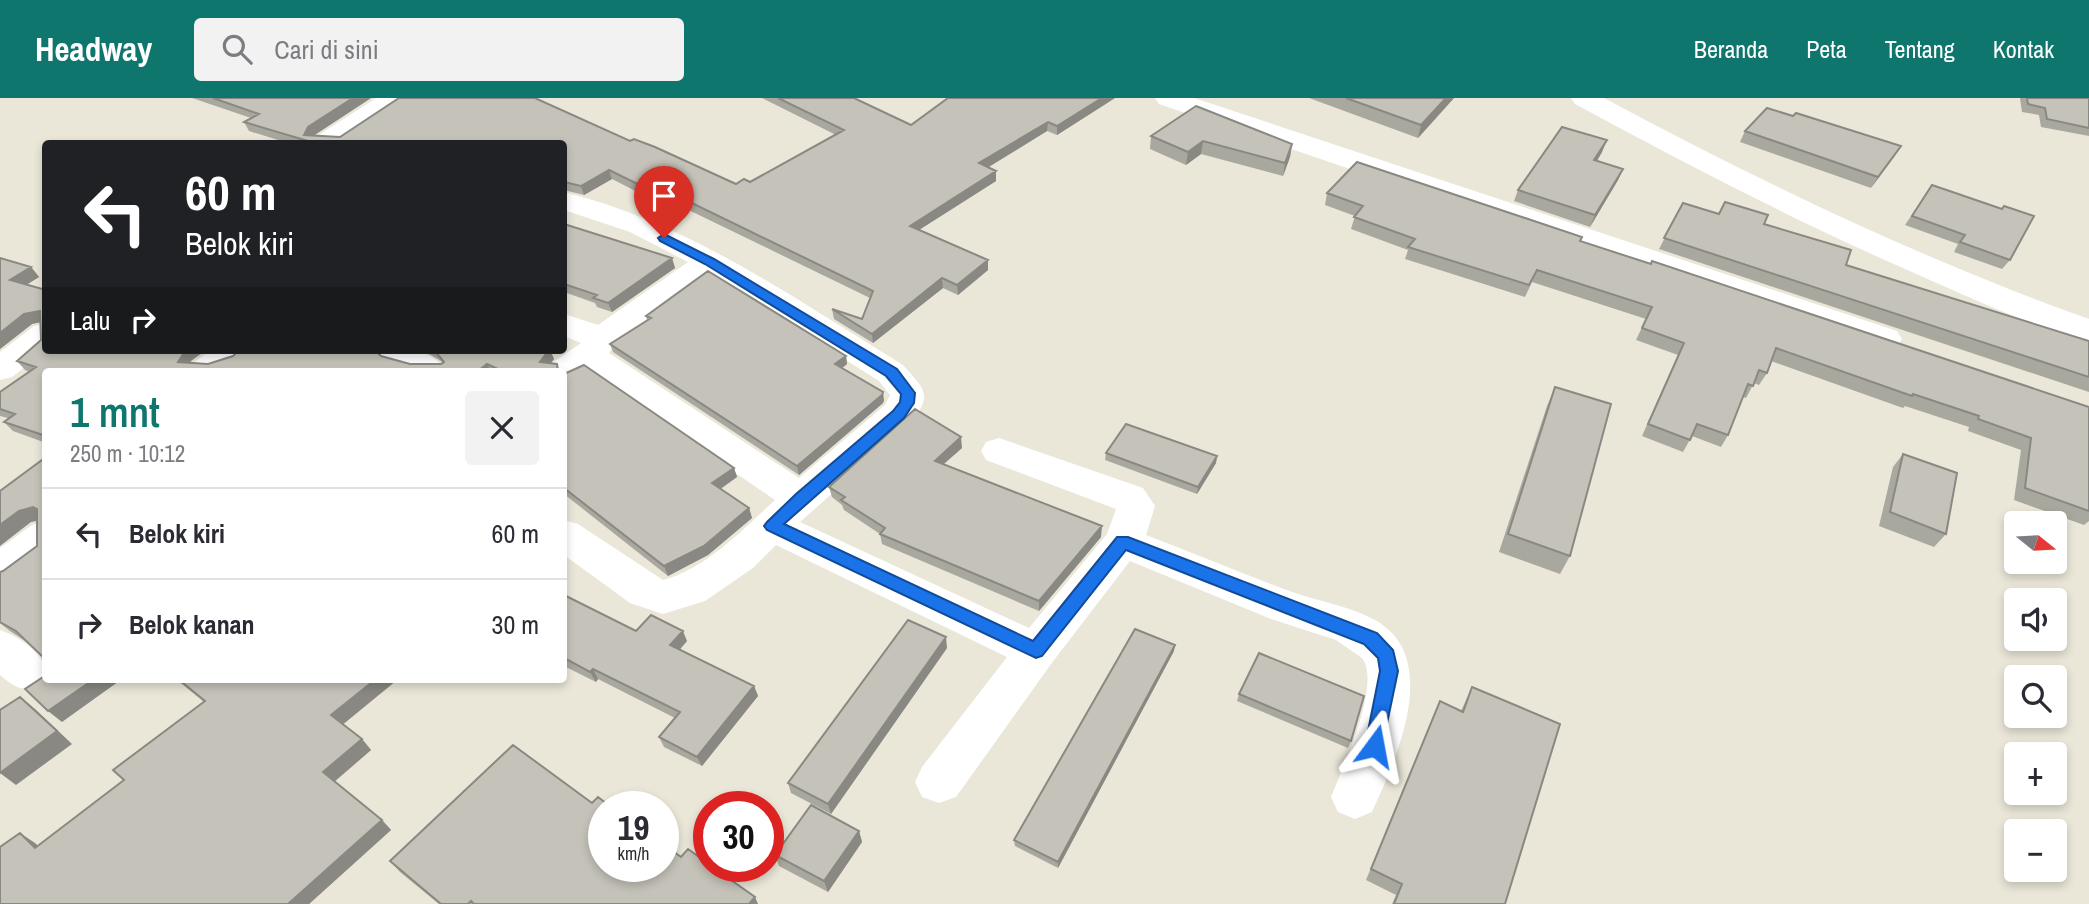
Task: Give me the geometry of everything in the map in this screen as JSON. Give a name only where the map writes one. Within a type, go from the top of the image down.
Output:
[{"type":"street","points":[[330,140],[394,98]]},
{"type":"street","points":[[1168,98],[1909,347]]},
{"type":"street","points":[[1584,98],[1717,170],[1776,198],[1971,286],[2089,331]]},
{"type":"street","points":[[567,202],[641,226],[710,261],[891,373],[908,393],[907,403],[898,414],[801,498],[739,557],[690,589],[663,597],[645,591],[567,537]]},
{"type":"street","points":[[585,356],[710,261]]},
{"type":"street","points":[[567,329],[585,356],[801,498]]},
{"type":"street","points":[[0,369],[42,337]]},
{"type":"street","points":[[209,368],[228,354]]},
{"type":"street","points":[[939,782],[1036,651],[1123,542],[1136,506],[1129,498],[999,451]]},
{"type":"street","points":[[772,526],[1036,651]]},
{"type":"street","points":[[0,570],[42,539]]},
{"type":"street","points":[[1123,542],[1287,608],[1347,627],[1370,639],[1387,655],[1389,671],[1385,702],[1375,746],[1355,797]]},
{"type":"building","points":[[213,98],[353,98],[308,127],[304,135],[340,137],[399,98],[535,98],[630,141],[634,139],[655,147],[736,184],[744,179],[750,182],[844,130],[778,98],[854,98],[911,125],[948,98],[1102,98],[1057,126],[1048,122],[979,163],[996,171],[910,226],[988,260],[957,285],[942,278],[872,334],[832,309],[862,319],[873,291],[665,190],[658,194],[609,170],[581,186],[567,183],[567,140],[305,140],[244,122],[259,114]]},
{"type":"building","points":[[1346,98],[1446,98],[1421,125]]},
{"type":"building","points":[[2027,98],[2089,98],[2089,128],[2047,119],[2045,108],[2028,104]]},
{"type":"building","points":[[1196,106],[1292,144],[1285,163],[1203,141],[1188,152],[1151,136]]},
{"type":"building","points":[[1767,108],[1793,116],[1796,113],[1901,146],[1878,177],[1745,131]]},
{"type":"building","points":[[1562,127],[1607,140],[1594,160],[1623,169],[1595,215],[1518,190]]},
{"type":"building","points":[[1357,162],[1582,237],[1580,241],[1651,264],[1652,261],[2089,407],[2089,511],[2025,488],[2031,438],[1978,419],[1979,416],[1913,394],[1912,396],[1776,348],[1767,373],[1759,370],[1753,386],[1748,384],[1728,435],[1697,424],[1690,440],[1648,424],[1684,343],[1642,328],[1652,307],[1537,270],[1529,285],[1408,247],[1415,239],[1354,217],[1363,206],[1327,193]]},
{"type":"building","points":[[1932,185],[2002,209],[2004,206],[2034,216],[2010,260],[1960,242],[1965,235],[1912,216]]},
{"type":"building","points":[[1725,202],[1768,215],[1764,224],[1851,250],[1846,265],[2089,341],[2089,377],[1664,238],[1683,203],[1719,214]]},
{"type":"building","points":[[567,225],[672,258],[608,303],[593,298],[597,295],[567,285]]},
{"type":"building","points":[[0,258],[31,267],[10,280],[42,289],[42,354],[183,354],[178,362],[208,364],[235,354],[379,354],[410,364],[441,364],[444,362],[437,354],[546,354],[540,362],[557,364],[558,368],[496,368],[487,364],[482,368],[42,368],[42,435],[4,422],[15,414],[0,409],[0,392],[36,367],[17,361],[41,340],[40,311],[24,314],[0,333]]},
{"type":"building","points":[[708,271],[846,356],[835,364],[883,392],[797,466],[610,344],[651,318],[646,316]]},
{"type":"building","points":[[584,365],[734,468],[712,483],[749,508],[704,546],[664,566],[567,490],[567,373]]},
{"type":"building","points":[[1555,387],[1611,404],[1570,556],[1508,534]]},
{"type":"building","points":[[915,409],[961,437],[935,461],[1102,526],[1039,601],[880,534],[885,528],[841,500],[845,497],[829,487]]},
{"type":"building","points":[[1126,424],[1217,456],[1198,487],[1106,453]]},
{"type":"building","points":[[1903,454],[1957,473],[1946,534],[1890,512]]},
{"type":"building","points":[[42,460],[42,656],[16,631],[0,622],[0,572],[37,546],[37,509],[33,507],[19,511],[0,525],[0,491]]},
{"type":"building","points":[[567,596],[636,631],[651,615],[683,631],[670,645],[754,686],[697,757],[659,737],[680,712],[593,669],[590,672],[567,660]]},
{"type":"building","points":[[908,620],[946,637],[828,804],[788,783]]},
{"type":"building","points":[[1135,629],[1175,645],[1058,862],[1014,840]]},
{"type":"building","points":[[1259,653],[1364,696],[1351,741],[1239,694]]},
{"type":"building","points":[[42,678],[42,683],[88,683],[48,711],[25,689]]},
{"type":"building","points":[[183,683],[371,683],[331,715],[362,739],[323,772],[382,820],[288,904],[0,904],[0,847],[20,833],[35,848],[124,780],[113,770],[205,701]]},
{"type":"building","points":[[1472,687],[1560,724],[1505,904],[1394,904],[1402,884],[1371,869],[1440,701],[1463,712]]},
{"type":"building","points":[[20,697],[57,731],[0,773],[0,710]]},
{"type":"building","points":[[513,745],[588,800],[588,882],[679,882],[679,856],[681,857],[688,849],[693,853],[693,882],[734,882],[755,897],[749,904],[474,904],[471,901],[468,904],[441,904],[390,861]]},
{"type":"building","points":[[811,805],[859,831],[824,881],[784,860],[784,842]]},
{"type":"route","points":[[664,238],[710,261],[891,373],[908,393],[907,403],[898,414],[772,526],[1036,651],[1123,542],[1287,608],[1347,627],[1370,639],[1387,655],[1389,671],[1375,746]]}]
